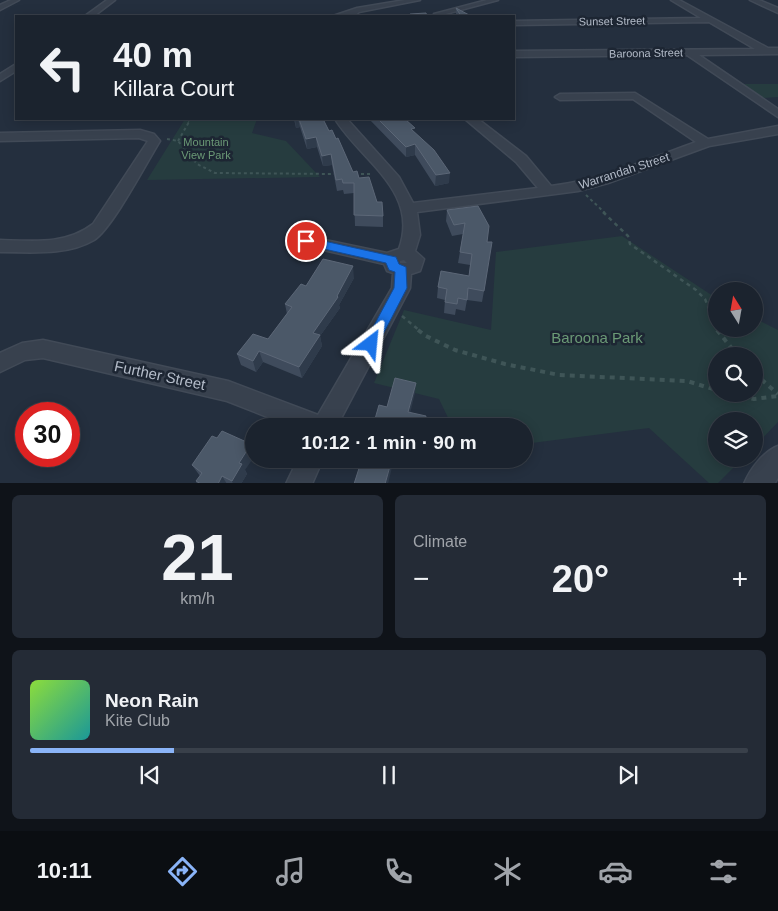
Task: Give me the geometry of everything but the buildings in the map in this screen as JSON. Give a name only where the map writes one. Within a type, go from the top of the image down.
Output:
[{"type":"street","points":[[0,8],[16,0]]},
{"type":"street","points":[[91,15],[112,0]]},
{"type":"street","points":[[340,15],[357,10],[417,0]]},
{"type":"street","points":[[438,12],[495,0]]},
{"type":"street","points":[[674,0],[766,51]]},
{"type":"street","points":[[753,0],[778,11]]},
{"type":"street","points":[[350,15],[357,10]]},
{"type":"street","name":"Sunset Street","points":[[515,22],[711,20]]},
{"type":"street","name":"Baroona Street","points":[[515,54],[778,51]]},
{"type":"street","points":[[689,52],[778,114]]},
{"type":"street","points":[[0,78],[14,69]]},
{"type":"street","points":[[560,98],[635,96],[706,142]]},
{"type":"street","points":[[330,418],[401,288],[400,261],[413,237],[409,208],[404,195],[388,173],[342,120]]},
{"type":"street","points":[[472,120],[521,159],[549,192]]},
{"type":"street","name":"Warrandah Street","points":[[409,208],[578,187],[604,180],[706,142],[778,130]]},
{"type":"street","points":[[0,137],[140,134],[152,139],[99,228],[83,240],[56,245],[0,246]]},
{"type":"street","points":[[306,241],[400,261]]},
{"type":"street","name":"Further Street","points":[[0,363],[22,352],[43,349],[209,386],[295,418]]},
{"type":"street","points":[[757,483],[778,458]]},
{"type":"street","points":[[299,483],[306,468]]},
{"type":"path","points":[[178,141],[190,120]]},
{"type":"path","points":[[152,139],[178,141],[194,164],[202,170],[215,173],[344,174]]},
{"type":"path","points":[[353,174],[388,173]]},
{"type":"path","points":[[578,187],[628,236],[630,244],[696,290],[705,299],[708,306]]},
{"type":"path","points":[[389,310],[401,316],[426,336],[455,350],[505,364],[559,375],[687,381],[708,388]]},
{"type":"path","points":[[763,381],[778,395]]},
{"type":"path","points":[[763,398],[778,395]]},
{"type":"green space","points":[[743,84],[778,84],[778,97],[764,98]]},
{"type":"green space","name":"Mountain View Park","points":[[184,120],[257,120],[252,133],[286,141],[320,177],[147,180]]},
{"type":"green space","name":"Baroona Park","points":[[622,236],[708,293],[708,338],[762,338],[763,322],[778,330],[778,422],[763,438],[763,412],[708,412],[708,467],[734,467],[718,483],[709,483],[649,428],[533,443],[533,418],[448,418],[439,399],[374,383],[404,310],[491,330],[496,252]]},
{"type":"route","points":[[306,241],[391,260],[394,267],[402,270],[401,288],[371,344]]}]
